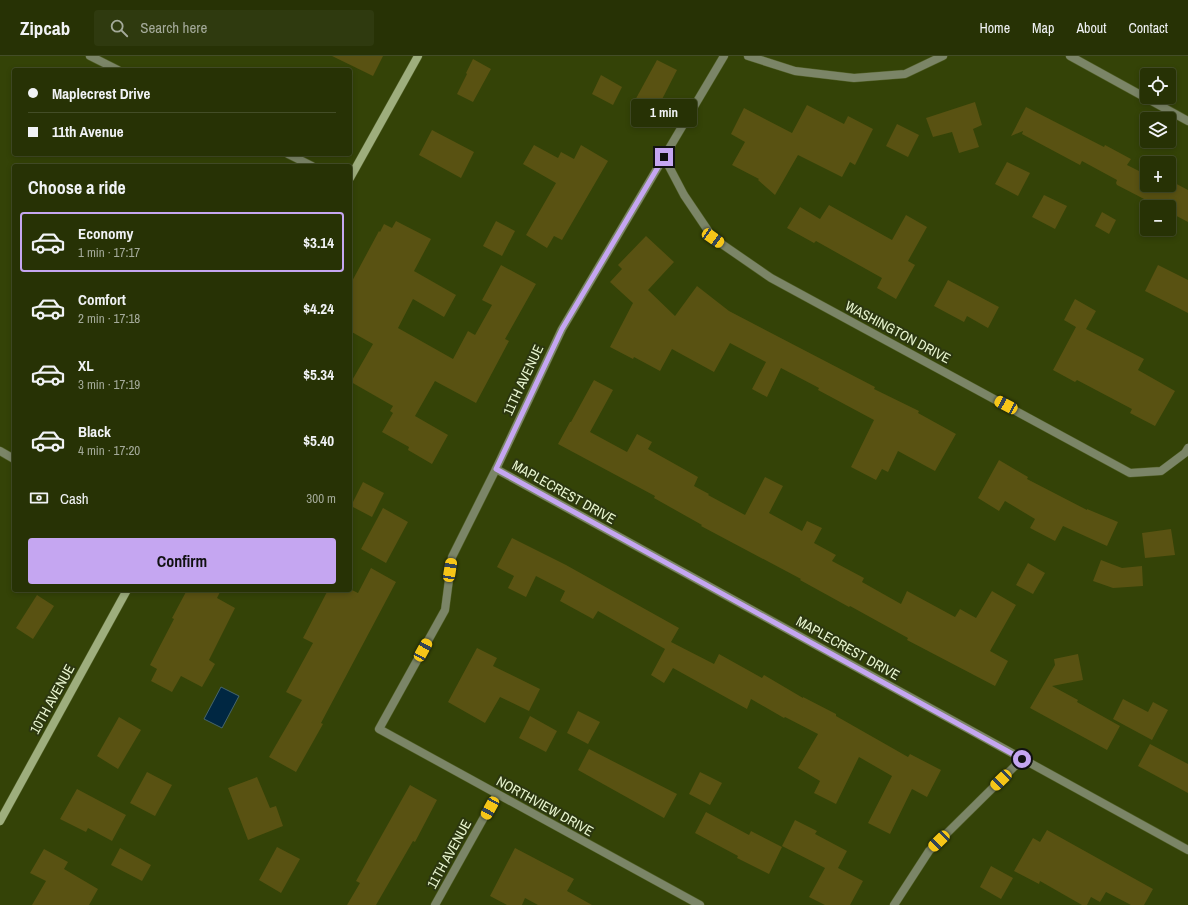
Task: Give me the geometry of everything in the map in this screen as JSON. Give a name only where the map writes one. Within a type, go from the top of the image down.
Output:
[{"type":"street","points":[[90,56],[114,68]]},
{"type":"street","points":[[352,174],[418,56]]},
{"type":"street","name":"11TH AVENUE","points":[[379,729],[444,610],[452,557],[496,469],[562,329],[724,56]]},
{"type":"street","points":[[748,56],[796,71],[854,78],[905,74],[943,56]]},
{"type":"street","points":[[1070,56],[1188,121]]},
{"type":"street","points":[[292,156],[308,164]]},
{"type":"street","name":"WASHINGTON DRIVE","points":[[664,157],[684,195],[713,238],[771,278],[1130,473],[1161,471],[1186,453],[1188,448]]},
{"type":"street","points":[[0,451],[12,457]]},
{"type":"street","name":"MAPLECREST DRIVE","points":[[496,469],[1188,850]]},
{"type":"street","name":"10TH AVENUE","points":[[0,822],[126,592]]},
{"type":"street","name":"NORTHVIEW DRIVE","points":[[379,729],[700,905]]},
{"type":"street","points":[[894,905],[928,851],[1022,759]]},
{"type":"street","name":"11TH AVENUE","points":[[435,905],[497,794]]},
{"type":"water","points":[[221,687],[239,696],[222,728],[204,719]]},
{"type":"building","points":[[332,56],[383,56],[373,76]]},
{"type":"building","points":[[473,59],[491,69],[473,102],[457,94]]},
{"type":"building","points":[[657,60],[677,70],[654,115],[633,104]]},
{"type":"building","points":[[601,75],[622,87],[613,105],[592,94]]},
{"type":"building","points":[[975,102],[982,125],[973,129],[979,147],[959,153],[952,132],[933,137],[926,118]]},
{"type":"building","points":[[807,105],[844,124],[848,116],[873,129],[855,165],[850,162],[842,177],[798,155],[775,195],[758,180],[759,179],[732,165],[745,142],[731,134],[744,108],[792,133]]},
{"type":"building","points":[[1026,107],[1104,147],[1105,145],[1131,159],[1127,165],[1140,172],[1140,192],[1176,192],[1176,184],[1188,190],[1188,222],[1176,216],[1176,200],[1146,200],[1117,185],[1117,180],[1082,161],[1080,165],[1022,134],[1023,131],[1011,136]]},
{"type":"building","points":[[897,124],[919,135],[908,157],[886,146]]},
{"type":"building","points":[[432,130],[474,152],[461,178],[419,155]]},
{"type":"building","points":[[534,145],[558,158],[561,152],[574,159],[581,145],[608,161],[562,240],[554,236],[547,248],[526,235],[556,183],[523,164]]},
{"type":"building","points":[[1007,162],[1030,173],[1018,196],[995,184]]},
{"type":"building","points":[[1044,195],[1067,206],[1055,229],[1032,217]]},
{"type":"building","points":[[829,205],[892,240],[906,215],[927,227],[908,261],[915,265],[896,299],[877,288],[882,278],[816,241],[814,243],[787,228],[800,207],[820,219]]},
{"type":"building","points":[[1102,212],[1116,220],[1109,234],[1095,226]]},
{"type":"building","points":[[396,221],[431,239],[414,271],[456,295],[444,317],[413,299],[398,328],[453,359],[468,331],[475,335],[492,305],[482,300],[501,265],[536,284],[505,339],[509,341],[476,403],[435,381],[415,416],[448,435],[432,464],[408,450],[409,447],[382,432],[393,413],[390,411],[393,406],[352,383],[373,344],[352,332],[352,281],[384,224],[392,228]]},
{"type":"building","points":[[496,221],[515,231],[502,256],[483,246]]},
{"type":"building","points":[[646,236],[674,262],[648,290],[675,316],[697,286],[729,311],[875,387],[874,389],[919,411],[918,413],[956,434],[935,471],[898,451],[888,472],[882,469],[876,480],[851,467],[874,420],[781,368],[767,397],[752,389],[766,362],[730,343],[714,372],[672,349],[660,371],[634,357],[633,359],[610,347],[633,303],[610,282],[622,269],[618,265]]},
{"type":"building","points":[[1158,265],[1188,280],[1188,313],[1145,291]]},
{"type":"building","points":[[948,280],[999,307],[988,328],[967,316],[964,322],[934,306]]},
{"type":"building","points":[[1075,299],[1096,311],[1086,329],[1144,359],[1138,370],[1175,391],[1155,426],[1130,413],[1132,409],[1077,380],[1075,382],[1053,370],[1076,327],[1064,320]]},
{"type":"building","points":[[594,380],[613,390],[590,432],[627,452],[637,434],[652,442],[648,449],[698,477],[694,486],[745,515],[765,477],[783,486],[769,513],[802,531],[807,521],[822,528],[814,543],[836,555],[832,561],[864,578],[862,582],[901,604],[907,591],[955,617],[960,609],[976,618],[992,591],[1016,605],[990,651],[1008,661],[995,686],[907,640],[908,638],[701,526],[702,525],[654,498],[655,496],[558,444]]},
{"type":"building","points":[[999,460],[1028,477],[1027,479],[1087,510],[1118,522],[1107,546],[1063,526],[1055,541],[1030,528],[1035,519],[1005,501],[999,511],[978,498]]},
{"type":"building","points":[[363,482],[384,493],[372,517],[352,507]]},
{"type":"building","points":[[383,508],[408,522],[386,563],[361,549]]},
{"type":"building","points":[[1171,529],[1175,555],[1145,558],[1142,533]]},
{"type":"building","points":[[512,538],[566,565],[679,628],[671,642],[714,664],[719,654],[762,678],[764,675],[803,698],[836,714],[836,716],[908,757],[910,754],[941,770],[927,797],[912,789],[890,834],[868,823],[892,776],[859,757],[836,804],[814,793],[820,781],[798,768],[818,734],[785,717],[784,718],[751,699],[747,709],[673,668],[664,683],[651,675],[665,649],[598,611],[593,619],[560,601],[565,591],[536,576],[526,597],[508,588],[514,576],[497,567]]},
{"type":"building","points":[[1101,560],[1122,568],[1142,566],[1143,586],[1113,588],[1093,581]]},
{"type":"building","points":[[1028,563],[1045,573],[1033,594],[1016,585]]},
{"type":"building","points":[[371,568],[396,582],[321,723],[323,724],[296,772],[269,757],[302,700],[286,692],[313,643],[303,638],[327,592],[352,592],[352,590],[358,593]]},
{"type":"building","points":[[186,592],[220,592],[217,598],[235,608],[209,660],[215,664],[202,687],[181,676],[172,692],[151,681],[157,669],[150,665],[174,619],[172,618]]},
{"type":"building","points":[[37,595],[54,606],[33,639],[16,628]]},
{"type":"building","points":[[477,648],[497,658],[493,666],[540,689],[529,711],[500,697],[485,723],[448,702]]},
{"type":"building","points":[[1078,654],[1083,680],[1052,686],[1120,726],[1107,750],[1030,708],[1055,665],[1054,659]]},
{"type":"building","points":[[1123,699],[1148,712],[1153,702],[1168,710],[1152,740],[1113,719]]},
{"type":"building","points":[[578,711],[600,722],[588,744],[567,733]]},
{"type":"building","points":[[530,716],[557,731],[546,752],[519,738]]},
{"type":"building","points":[[119,717],[141,730],[118,769],[97,756]]},
{"type":"building","points":[[1150,744],[1188,764],[1188,793],[1138,766]]},
{"type":"building","points":[[589,749],[677,794],[664,818],[578,770]]},
{"type":"building","points":[[147,772],[172,785],[155,816],[130,803]]},
{"type":"building","points":[[700,772],[722,783],[710,805],[689,794]]},
{"type":"building","points":[[257,777],[270,808],[276,806],[283,826],[248,840],[228,788]]},
{"type":"building","points":[[410,785],[437,800],[415,842],[413,841],[376,905],[347,905],[360,883],[356,881]]},
{"type":"building","points":[[77,789],[126,815],[112,841],[88,828],[86,832],[60,819]]},
{"type":"building","points":[[706,812],[749,835],[751,831],[782,847],[769,874],[737,858],[738,856],[695,833]]},
{"type":"building","points":[[795,820],[817,831],[815,834],[847,851],[838,868],[863,881],[850,905],[825,905],[809,897],[825,868],[782,846]]},
{"type":"building","points":[[1047,830],[1153,889],[1144,905],[1131,905],[1106,892],[1100,902],[1091,897],[1087,905],[1082,905],[1040,881],[1039,884],[1014,871],[1033,838],[1040,842]]},
{"type":"building","points":[[277,847],[300,859],[281,893],[259,880]]},
{"type":"building","points":[[120,848],[151,865],[142,881],[111,865]]},
{"type":"building","points":[[515,848],[574,879],[567,891],[592,905],[538,905],[525,898],[522,905],[507,905],[490,896]]},
{"type":"building","points":[[44,849],[68,862],[64,869],[98,889],[89,905],[32,905],[46,881],[30,873]]},
{"type":"building","points":[[991,866],[1013,878],[1001,899],[980,887]]},
{"type":"route","points":[[664,157],[562,329],[496,469],[1022,759]]}]
